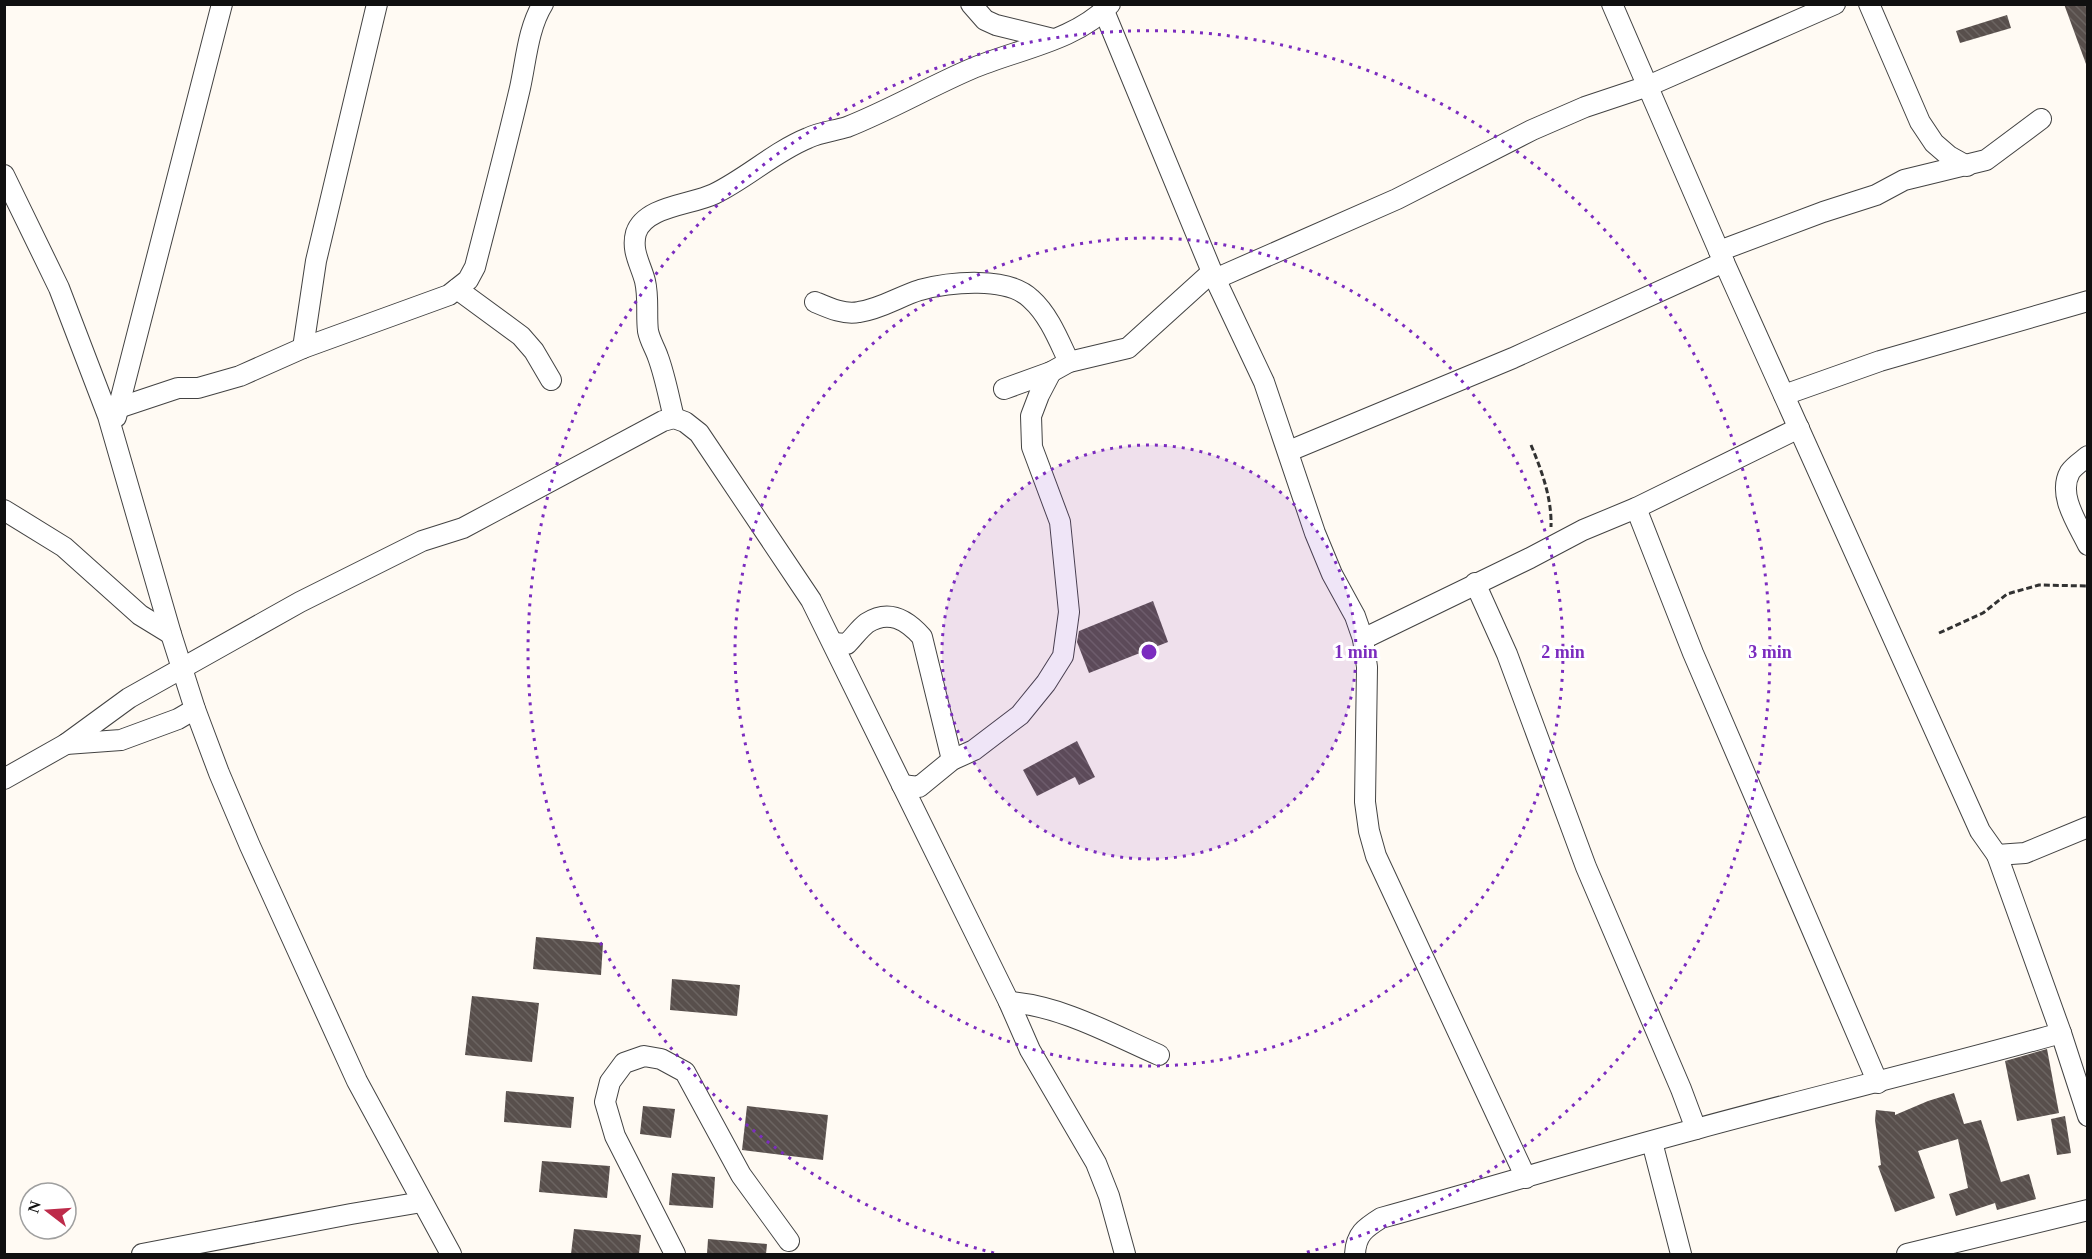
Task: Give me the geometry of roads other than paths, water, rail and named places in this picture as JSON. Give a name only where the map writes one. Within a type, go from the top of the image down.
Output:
[{"type":"street","points":[[112,431],[222,4]]},
{"type":"street","points":[[303,348],[316,261],[377,4]]},
{"type":"street","points":[[971,4],[985,20],[996,25],[1053,39]]},
{"type":"street","points":[[1612,4],[1722,257],[1980,831],[1997,855],[2061,1033],[2088,1116]]},
{"type":"street","points":[[1869,4],[1920,122],[1934,143],[1949,156],[1967,166]]},
{"type":"street","points":[[118,408],[178,388],[198,388],[240,376],[303,348],[438,299],[457,290],[468,280],[475,267],[505,153],[535,7]]},
{"type":"street","points":[[1004,389],[1051,372],[1069,362],[1128,348],[1214,276],[1397,199],[1532,130],[1585,107],[1648,86],[1823,7]]},
{"type":"street","points":[[674,418],[658,356],[650,341],[646,284],[636,254],[636,235],[644,220],[651,214],[692,203],[714,194],[766,160],[808,137],[846,127],[971,69],[1065,35],[1107,8],[1214,276],[1264,382],[1319,543],[1332,574],[1355,616],[1363,639],[1367,667],[1365,802],[1369,831],[1376,856],[1526,1178]]},
{"type":"street","points":[[1289,451],[1513,358],[1722,257],[1823,212],[1876,195],[1904,180],[1986,160],[2041,119]]},
{"type":"street","points":[[4,175],[59,288],[112,431],[171,634],[219,773],[352,1071],[451,1254]]},
{"type":"street","points":[[815,302],[834,310],[858,313],[919,290],[956,283],[1009,285],[1031,298],[1050,323],[1069,362]]},
{"type":"street","points":[[457,290],[521,336],[534,351],[551,380]]},
{"type":"street","points":[[1784,395],[1890,357],[2088,300]]},
{"type":"street","points":[[902,785],[919,787],[952,760],[974,750],[1020,715],[1046,683],[1063,656],[1069,612],[1060,522],[1032,447],[1031,416],[1051,372]]},
{"type":"street","points":[[4,779],[66,744],[113,708],[300,602],[422,541],[463,528],[654,426],[674,418],[692,427],[716,457],[811,600],[1009,1002],[1030,1050],[1096,1163],[1125,1254]]},
{"type":"street","points":[[1363,639],[1583,530],[1636,508],[1799,429]]},
{"type":"street","points":[[2088,456],[2070,471],[2066,484],[2067,500],[2088,544]]},
{"type":"street","points":[[1636,508],[1694,653],[1878,1083]]},
{"type":"street","points":[[4,510],[64,547],[140,615],[171,634]]},
{"type":"street","points":[[1475,583],[1507,654],[1586,867],[1696,1129]]},
{"type":"street","points":[[833,643],[847,644],[867,623],[881,618],[897,617],[910,623],[922,637],[952,760]]},
{"type":"street","points":[[66,744],[122,740],[160,726],[195,709]]},
{"type":"street","points":[[1997,855],[2025,853],[2088,827]]},
{"type":"street","points":[[1009,1002],[1030,1004],[1058,1011],[1159,1055]]},
{"type":"street","points":[[1355,1254],[1355,1246],[1364,1229],[1381,1218],[1696,1129],[1878,1083],[2061,1033]]},
{"type":"street","points":[[675,1254],[615,1136],[605,1102],[610,1082],[624,1063],[644,1056],[661,1059],[685,1072],[741,1175],[789,1241]]},
{"type":"street","points":[[1652,1142],[1681,1254]]},
{"type":"street","points":[[142,1254],[422,1202]]},
{"type":"street","points":[[1907,1254],[2088,1210]]}]
